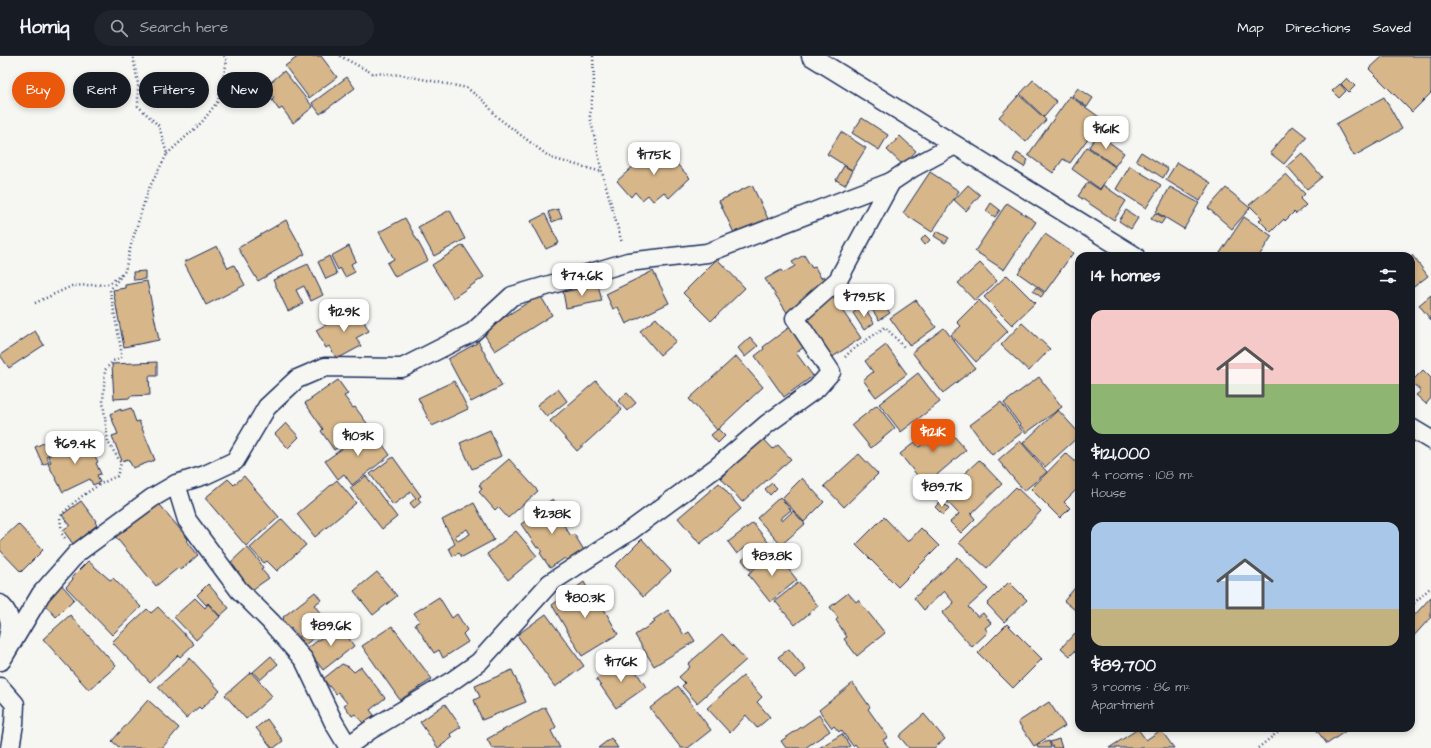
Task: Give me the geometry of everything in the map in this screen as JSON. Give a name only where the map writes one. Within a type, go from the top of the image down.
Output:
[{"type":"street","points":[[811,56],[1129,252]]},
{"type":"street","points":[[1,667],[41,594],[77,552],[133,510],[176,484],[205,475],[235,461],[267,407],[297,379],[325,367],[402,368],[473,332],[512,296],[628,262],[707,253],[891,182],[912,168],[955,145]]},
{"type":"street","points":[[176,484],[187,520],[239,590],[271,622],[304,660],[334,723],[349,747],[370,730],[452,681],[478,662],[550,583],[630,531],[717,467],[767,424],[817,388],[831,372],[795,318],[838,280],[891,182]]},
{"type":"street","points":[[1415,430],[1431,440]]},
{"type":"street","points":[[0,604],[4,608],[11,626],[1,667]]},
{"type":"street","points":[[0,687],[15,704],[14,724],[10,748]]},
{"type":"path","points":[[133,56],[138,84],[138,106],[159,126],[167,154]]},
{"type":"path","points":[[77,552],[62,534],[60,517],[68,507],[104,482],[117,476],[121,463],[108,442],[103,402],[105,370],[113,361],[121,358],[121,350],[110,290],[125,271],[131,245],[148,190],[167,154],[202,122],[218,101],[226,61],[224,56]]},
{"type":"path","points":[[340,56],[372,73],[402,75],[467,88],[485,102],[497,117],[550,158],[602,172]]},
{"type":"path","points":[[593,56],[594,82],[590,116],[602,172],[628,262]]},
{"type":"path","points":[[35,303],[72,286],[109,284],[125,271]]},
{"type":"path","points":[[831,372],[851,351],[885,327],[905,348]]},
{"type":"path","points":[[1415,602],[1431,587]]},
{"type":"path","points":[[1258,748],[1278,732]]},
{"type":"building","points":[[299,56],[321,56],[337,77],[309,98],[285,66]]},
{"type":"building","points":[[1383,56],[1431,56],[1431,93],[1412,112],[1369,69]]},
{"type":"building","points":[[284,71],[313,107],[293,123],[282,108],[279,110],[273,101],[273,80]]},
{"type":"building","points":[[347,77],[355,88],[320,114],[312,103]]},
{"type":"building","points":[[1347,78],[1355,86],[1349,92],[1341,84]]},
{"type":"building","points":[[1033,80],[1057,102],[1044,117],[1020,94]]},
{"type":"building","points":[[1340,84],[1346,91],[1339,98],[1332,91]]},
{"type":"building","points":[[1078,88],[1093,98],[1087,107],[1072,96]]},
{"type":"building","points":[[1019,95],[1046,120],[1026,142],[999,117]]},
{"type":"building","points":[[1070,96],[1102,119],[1070,163],[1063,159],[1053,173],[1028,155]]},
{"type":"building","points":[[1384,97],[1402,129],[1354,156],[1336,124]]},
{"type":"building","points":[[862,118],[888,135],[879,150],[852,133]]},
{"type":"building","points":[[1293,126],[1307,137],[1284,164],[1270,153]]},
{"type":"building","points":[[841,132],[866,148],[852,170],[827,154]]},
{"type":"building","points":[[1098,134],[1124,153],[1115,166],[1089,147]]},
{"type":"building","points":[[900,136],[916,151],[903,165],[887,150]]},
{"type":"building","points":[[658,144],[690,178],[669,198],[664,192],[653,201],[648,195],[642,200],[635,192],[631,197],[617,181]]},
{"type":"building","points":[[1087,147],[1115,167],[1100,189],[1072,169]]},
{"type":"building","points":[[1141,152],[1168,169],[1163,178],[1136,160]]},
{"type":"building","points":[[1017,153],[1028,160],[1024,167],[1013,160]]},
{"type":"building","points":[[1302,153],[1322,177],[1307,189],[1287,166]]},
{"type":"building","points":[[1177,162],[1211,183],[1200,201],[1166,180]]},
{"type":"building","points":[[844,166],[853,171],[845,185],[836,180]]},
{"type":"building","points":[[1130,166],[1161,185],[1146,208],[1116,189]]},
{"type":"building","points":[[930,172],[959,191],[932,232],[903,213]]},
{"type":"building","points":[[1286,174],[1305,194],[1300,199],[1306,205],[1296,214],[1294,212],[1285,221],[1284,219],[1271,232],[1259,220],[1262,218],[1249,205]]},
{"type":"building","points":[[1088,182],[1100,190],[1103,185],[1126,201],[1114,220],[1078,196]]},
{"type":"building","points":[[752,185],[769,221],[749,231],[747,227],[734,233],[719,201]]},
{"type":"building","points":[[968,185],[980,195],[966,211],[954,200]]},
{"type":"building","points":[[1170,187],[1199,203],[1184,229],[1156,212]]},
{"type":"building","points":[[1226,188],[1250,208],[1232,229],[1208,208]]},
{"type":"building","points":[[991,203],[1000,210],[995,217],[986,211]]},
{"type":"building","points":[[1007,203],[1036,222],[1004,270],[975,251]]},
{"type":"building","points":[[558,209],[562,218],[552,222],[548,212]]},
{"type":"building","points":[[450,210],[465,239],[434,256],[418,227]]},
{"type":"building","points":[[1126,210],[1138,218],[1131,229],[1119,221]]},
{"type":"building","points":[[1155,213],[1165,218],[1161,224],[1151,219]]},
{"type":"building","points":[[545,214],[559,243],[546,249],[531,221]]},
{"type":"building","points":[[1244,217],[1272,236],[1262,252],[1221,252]]},
{"type":"building","points":[[405,218],[428,260],[395,277],[387,263],[394,259],[379,232]]},
{"type":"building","points":[[286,220],[305,254],[258,281],[238,248]]},
{"type":"building","points":[[937,231],[949,238],[945,243],[934,236]]},
{"type":"building","points":[[1045,234],[1073,253],[1045,292],[1018,273]]},
{"type":"building","points":[[925,235],[930,240],[925,245],[921,240]]},
{"type":"building","points":[[463,245],[484,277],[453,298],[432,265]]},
{"type":"building","points":[[217,246],[228,268],[234,265],[245,285],[206,305],[184,262]]},
{"type":"building","points":[[349,246],[356,261],[351,264],[355,272],[345,277],[340,268],[338,270],[331,256]]},
{"type":"building","points":[[804,255],[812,268],[815,267],[821,278],[824,276],[830,285],[816,291],[800,302],[802,305],[788,314],[765,279],[781,270],[783,273],[795,266],[792,262]]},
{"type":"building","points":[[329,256],[337,274],[326,279],[318,262]]},
{"type":"building","points":[[717,259],[745,288],[711,321],[683,293]]},
{"type":"building","points":[[1415,259],[1428,276],[1415,286]]},
{"type":"building","points":[[980,263],[997,281],[975,301],[958,283]]},
{"type":"building","points":[[308,264],[323,295],[311,301],[304,286],[296,290],[303,304],[288,311],[273,280]]},
{"type":"building","points":[[145,271],[145,279],[134,280],[133,272]]},
{"type":"building","points":[[653,271],[669,303],[626,324],[618,307],[613,309],[606,294]]},
{"type":"building","points":[[1007,275],[1035,303],[1012,325],[984,297]]},
{"type":"building","points":[[147,281],[159,340],[124,347],[113,290],[125,288],[125,285]]},
{"type":"building","points":[[598,285],[602,301],[566,308],[563,292]]},
{"type":"building","points":[[1036,287],[1044,293],[1041,297],[1033,291]]},
{"type":"building","points":[[877,294],[890,313],[879,320],[867,302]]},
{"type":"building","points":[[540,295],[552,315],[495,351],[482,331]]},
{"type":"building","points":[[1431,295],[1431,320],[1419,305]]},
{"type":"building","points":[[833,297],[861,338],[828,360],[800,319]]},
{"type":"building","points":[[916,300],[936,327],[910,346],[890,318]]},
{"type":"building","points":[[979,300],[1008,331],[976,362],[951,335],[961,326],[957,322]]},
{"type":"building","points":[[864,306],[874,323],[864,330],[853,313]]},
{"type":"building","points":[[357,308],[369,331],[356,338],[361,346],[337,359],[329,346],[326,348],[316,330]]},
{"type":"building","points":[[656,318],[676,341],[660,355],[640,331]]},
{"type":"building","points":[[1022,323],[1050,349],[1029,371],[1001,345]]},
{"type":"building","points":[[791,326],[805,346],[796,353],[813,376],[784,397],[755,356],[764,349],[763,347]]},
{"type":"building","points":[[944,328],[975,368],[943,393],[912,352]]},
{"type":"building","points":[[35,331],[44,345],[9,368],[0,355]]},
{"type":"building","points":[[750,337],[758,346],[745,357],[738,348]]},
{"type":"building","points":[[477,339],[502,386],[471,402],[448,359],[477,343],[475,340]]},
{"type":"building","points":[[886,345],[907,374],[876,397],[863,380],[873,372],[865,361]]},
{"type":"building","points":[[736,356],[763,387],[717,430],[689,399]]},
{"type":"building","points":[[157,362],[157,376],[149,376],[150,395],[130,396],[130,398],[114,399],[112,364]]},
{"type":"building","points":[[1423,370],[1431,378],[1431,398],[1426,404],[1416,395],[1421,391],[1415,386],[1415,378]]},
{"type":"building","points":[[918,373],[940,402],[901,432],[879,404]]},
{"type":"building","points":[[1039,377],[1062,407],[1026,433],[1004,403]]},
{"type":"building","points":[[338,380],[348,394],[344,396],[353,408],[355,407],[369,426],[334,450],[321,431],[323,429],[305,403]]},
{"type":"building","points":[[454,381],[468,409],[432,426],[418,398]]},
{"type":"building","points":[[596,381],[622,410],[577,451],[550,421]]},
{"type":"building","points":[[558,389],[567,401],[547,417],[537,405]]},
{"type":"building","points":[[627,393],[636,403],[627,411],[618,401]]},
{"type":"building","points":[[1001,402],[1023,432],[992,455],[970,425]]},
{"type":"building","points":[[877,405],[895,428],[871,448],[852,425]]},
{"type":"building","points":[[131,408],[136,422],[139,421],[155,460],[133,468],[128,459],[122,461],[112,436],[118,434],[110,414],[121,409],[121,411]]},
{"type":"building","points":[[1058,410],[1075,429],[1075,440],[1045,467],[1023,443]]},
{"type":"building","points":[[941,421],[966,450],[925,485],[900,454],[915,442],[919,447],[930,438],[926,433]]},
{"type":"building","points":[[286,423],[299,437],[288,448],[275,434]]},
{"type":"building","points":[[371,428],[390,455],[352,485],[344,474],[338,479],[325,461]]},
{"type":"building","points":[[718,429],[725,436],[718,443],[711,435]]},
{"type":"building","points":[[490,430],[501,456],[472,469],[460,443]]},
{"type":"building","points":[[760,435],[773,449],[778,445],[791,459],[742,502],[721,478],[729,471],[725,467]]},
{"type":"building","points":[[63,436],[66,443],[56,448],[53,441]]},
{"type":"building","points":[[86,438],[98,462],[96,463],[101,474],[97,475],[100,482],[93,485],[90,479],[63,492],[48,464],[51,462],[48,456]]},
{"type":"building","points":[[48,441],[54,452],[46,456],[49,462],[43,465],[35,447]]},
{"type":"building","points":[[1020,441],[1047,472],[1024,491],[998,460]]},
{"type":"building","points":[[1066,453],[1075,461],[1075,491],[1064,502],[1070,508],[1060,518],[1031,489]]},
{"type":"building","points":[[859,454],[878,474],[844,507],[824,486]]},
{"type":"building","points":[[393,457],[421,496],[418,498],[421,502],[414,508],[410,503],[416,498],[411,492],[393,505],[370,474]]},
{"type":"building","points":[[509,459],[538,491],[508,518],[498,507],[495,510],[479,492],[482,489],[479,485]]},
{"type":"building","points":[[979,460],[1002,484],[971,514],[975,519],[961,533],[950,522],[959,514],[941,495]]},
{"type":"building","points":[[244,476],[279,517],[246,546],[205,498],[228,479],[234,485]]},
{"type":"building","points":[[366,476],[397,517],[382,529],[350,488]]},
{"type":"building","points":[[802,478],[824,502],[804,522],[782,498]]},
{"type":"building","points":[[337,480],[356,503],[315,537],[297,514]]},
{"type":"building","points":[[719,483],[741,509],[700,544],[678,518]]},
{"type":"building","points":[[772,483],[777,488],[770,495],[765,489]]},
{"type":"building","points":[[1016,487],[1041,511],[987,568],[959,543]]},
{"type":"building","points":[[780,497],[791,510],[780,519],[782,521],[793,511],[805,524],[781,545],[757,518]]},
{"type":"building","points":[[553,499],[566,518],[561,521],[571,536],[574,534],[584,550],[567,562],[565,558],[550,568],[540,553],[542,551],[539,547],[537,548],[521,524],[532,517],[530,514]]},
{"type":"building","points":[[156,500],[188,539],[187,541],[198,555],[181,570],[178,568],[156,586],[114,535]]},
{"type":"building","points":[[81,501],[96,521],[95,522],[97,525],[73,544],[63,530],[70,525],[62,515]]},
{"type":"building","points":[[941,501],[949,509],[943,515],[935,507]]},
{"type":"building","points":[[474,503],[494,540],[462,557],[459,553],[453,556],[449,548],[455,544],[442,520]],"holes":[[[467,529],[470,534],[458,541],[455,536]]]},
{"type":"building","points":[[884,517],[908,542],[921,528],[939,546],[898,587],[856,545]]},
{"type":"building","points":[[282,519],[306,545],[277,571],[267,561],[264,563],[250,548]]},
{"type":"building","points":[[753,523],[775,551],[750,570],[742,560],[754,550],[750,544],[737,554],[728,542]]},
{"type":"building","points":[[18,524],[43,550],[21,572],[0,550],[0,541]]},
{"type":"building","points":[[516,531],[537,556],[508,580],[487,554]]},
{"type":"building","points":[[642,539],[671,571],[643,597],[615,566]]},
{"type":"building","points":[[247,547],[260,562],[263,568],[261,569],[269,578],[249,592],[228,565]]},
{"type":"building","points":[[775,552],[797,580],[770,602],[748,574]]},
{"type":"building","points":[[958,557],[988,589],[968,607],[978,617],[983,613],[991,623],[985,628],[988,632],[972,647],[942,613],[954,603],[944,591],[924,610],[914,598]]},
{"type":"building","points":[[88,561],[110,580],[113,578],[141,607],[112,635],[66,587],[73,579],[72,577]]},
{"type":"building","points":[[377,572],[397,596],[373,615],[354,591]]},
{"type":"building","points":[[584,582],[592,597],[596,595],[618,634],[582,656],[552,605]]},
{"type":"building","points":[[799,582],[818,606],[795,625],[775,601]]},
{"type":"building","points":[[1009,582],[1027,600],[1004,622],[987,604]]},
{"type":"building","points":[[60,583],[74,599],[56,617],[41,601]]},
{"type":"building","points":[[208,584],[229,608],[220,616],[208,603],[206,605],[197,595]]},
{"type":"building","points":[[1075,588],[1075,610],[1064,601]]},
{"type":"building","points":[[315,592],[321,600],[314,605],[330,625],[305,645],[292,628],[286,634],[278,624],[284,619],[283,617]]},
{"type":"building","points":[[848,593],[856,602],[858,600],[885,633],[857,656],[844,639],[847,637],[836,620],[838,618],[830,607]]},
{"type":"building","points":[[439,597],[452,618],[457,614],[467,630],[463,634],[468,642],[443,658],[439,650],[434,653],[415,624],[420,621],[414,613]]},
{"type":"building","points":[[1431,597],[1431,617],[1415,635],[1415,615]]},
{"type":"building","points":[[195,598],[205,608],[208,604],[220,617],[196,640],[174,617]]},
{"type":"building","points":[[158,607],[194,644],[180,657],[178,655],[150,682],[112,642],[147,609],[151,613]]},
{"type":"building","points":[[668,610],[684,635],[689,632],[695,641],[654,666],[635,635],[655,622],[653,620]]},
{"type":"building","points":[[546,614],[584,666],[555,687],[517,635]]},
{"type":"building","points":[[70,615],[116,666],[89,690],[43,639]]},
{"type":"building","points":[[339,624],[354,646],[323,670],[307,649]]},
{"type":"building","points":[[1007,624],[1042,659],[1013,688],[978,653]]},
{"type":"building","points":[[392,626],[432,679],[400,700],[362,646]]},
{"type":"building","points":[[1075,633],[1075,651],[1070,656],[1061,648]]},
{"type":"building","points":[[722,634],[746,660],[697,703],[682,686],[685,683],[679,677],[690,667],[688,664]]},
{"type":"building","points":[[789,649],[806,670],[795,678],[778,657]]},
{"type":"building","points":[[271,656],[278,664],[260,680],[253,672]]},
{"type":"building","points":[[626,656],[646,687],[616,708],[596,679],[622,662],[621,660]]},
{"type":"building","points":[[190,658],[220,691],[201,709],[199,707],[186,718],[158,687]]},
{"type":"building","points":[[342,664],[349,667],[354,672],[361,667],[385,698],[370,710],[374,715],[363,723],[355,714],[352,716],[344,705],[347,703],[338,692],[336,694],[323,679]]},
{"type":"building","points":[[512,670],[526,702],[482,720],[474,700],[480,697],[475,686]]},
{"type":"building","points":[[251,672],[272,696],[246,719],[225,695]]},
{"type":"building","points":[[743,676],[762,697],[757,702],[770,717],[757,728],[746,715],[730,733],[707,708]]},
{"type":"building","points":[[853,683],[870,707],[868,709],[888,737],[883,740],[889,748],[858,748],[855,744],[853,746],[841,730],[839,732],[834,726],[832,728],[819,710]]},
{"type":"building","points":[[678,686],[711,730],[688,748],[681,748],[650,708]]},
{"type":"building","points":[[148,700],[179,728],[162,748],[120,748],[112,741]]},
{"type":"building","points":[[1049,702],[1065,726],[1034,746],[1018,722]]},
{"type":"building","points":[[445,704],[461,727],[450,734],[453,737],[438,748],[420,722]]},
{"type":"building","points":[[545,707],[556,727],[551,731],[560,748],[492,748],[487,739]]},
{"type":"building","points":[[924,714],[945,739],[934,748],[909,748],[899,736]]},
{"type":"building","points":[[819,715],[830,731],[805,748],[786,748],[781,741]]},
{"type":"building","points":[[267,719],[283,741],[274,748],[272,748],[256,728]]},
{"type":"building","points":[[1133,732],[1140,732],[1146,740],[1158,732],[1162,732],[1174,748],[1109,748]]},
{"type":"building","points":[[1318,732],[1344,732],[1327,744]]},
{"type":"building","points":[[842,734],[850,746],[846,748],[819,748]]},
{"type":"building","points":[[611,738],[618,748],[598,748]]},
{"type":"building","points":[[1059,739],[1062,748],[1053,748],[1050,742]]},
{"type":"building","points":[[1049,741],[1051,748],[1038,748],[1037,745]]}]
